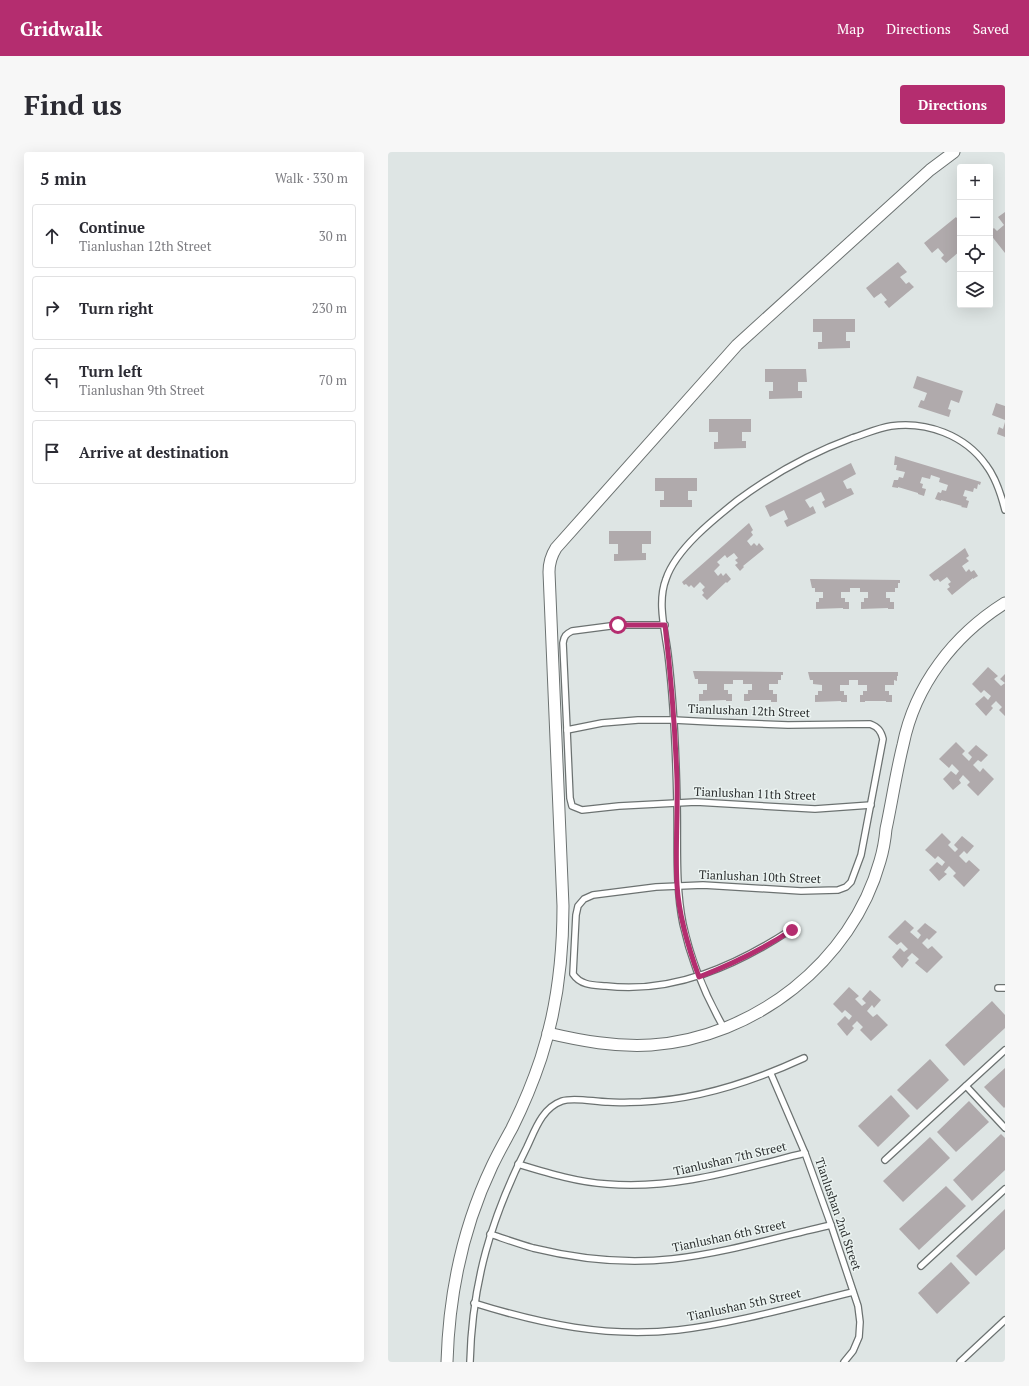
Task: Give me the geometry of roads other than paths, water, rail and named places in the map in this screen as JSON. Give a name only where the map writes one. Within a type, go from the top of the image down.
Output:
[{"type":"street","points":[[447,1362],[448,1332],[453,1289],[462,1247],[492,1166],[512,1128],[530,1087],[548,1033],[559,976],[563,932],[563,906],[549,572],[551,555],[737,345],[930,170],[954,152]]},
{"type":"street","points":[[548,1033],[589,1042],[620,1045],[651,1045],[682,1040],[724,1028],[742,1021],[769,1006],[794,988],[823,961],[838,944],[856,918],[870,890],[880,861],[903,743],[912,714],[922,692],[931,676],[953,646],[980,621],[1005,603]]},
{"type":"lane","points":[[724,1028],[699,977],[684,928],[677,885],[677,803],[674,720],[662,602],[665,579],[676,559],[691,542],[722,513],[755,487],[785,469],[829,446],[890,426],[911,425],[933,428],[953,436],[971,449],[986,464],[997,483],[1005,510]]},
{"type":"lane","points":[[567,730],[563,643],[567,633],[572,631],[618,625],[665,625]]},
{"type":"lane","name":"Tianlushan 12th Street","points":[[567,730],[609,722],[638,720],[674,720],[757,724],[870,724],[877,727],[881,732],[883,739],[871,805]]},
{"type":"lane","name":"Tianlushan 11th Street","points":[[567,730],[570,798],[572,806],[582,810],[619,806],[714,802],[815,809],[871,805]]},
{"type":"lane","name":"Tianlushan 10th Street","points":[[792,930],[738,961],[699,977],[681,982],[646,987],[609,987],[582,983],[577,980],[574,974],[576,915],[578,906],[584,899],[593,895],[677,885],[703,885],[800,891],[838,890],[846,888],[851,882],[861,855],[871,805]]},
{"type":"lane","points":[[998,988],[1005,988]]},
{"type":"lane","points":[[885,1160],[1005,1050]]},
{"type":"lane","points":[[470,1362],[470,1334],[474,1303],[484,1253],[490,1234],[497,1213],[518,1164],[544,1114],[552,1105],[564,1100],[642,1102],[675,1099],[740,1084],[771,1074],[804,1058]]},
{"type":"lane","name":"Tianlushan 2nd Street","points":[[771,1074],[805,1153],[858,1306],[860,1322],[859,1337],[852,1351],[844,1362]]},
{"type":"lane","points":[[966,1086],[1005,1128]]},
{"type":"lane","name":"Tianlushan 7th Street","points":[[518,1164],[553,1175],[580,1181],[635,1185],[663,1184],[691,1180],[805,1153]]},
{"type":"lane","points":[[921,1266],[1005,1189]]},
{"type":"lane","name":"Tianlushan 6th Street","points":[[490,1234],[533,1248],[567,1255],[601,1260],[636,1261],[670,1260],[705,1255],[831,1225]]},
{"type":"lane","name":"Tianlushan 5th Street","points":[[474,1303],[514,1316],[554,1325],[595,1330],[636,1332],[676,1330],[718,1324],[853,1292]]},
{"type":"lane","points":[[960,1362],[1005,1320]]}]
